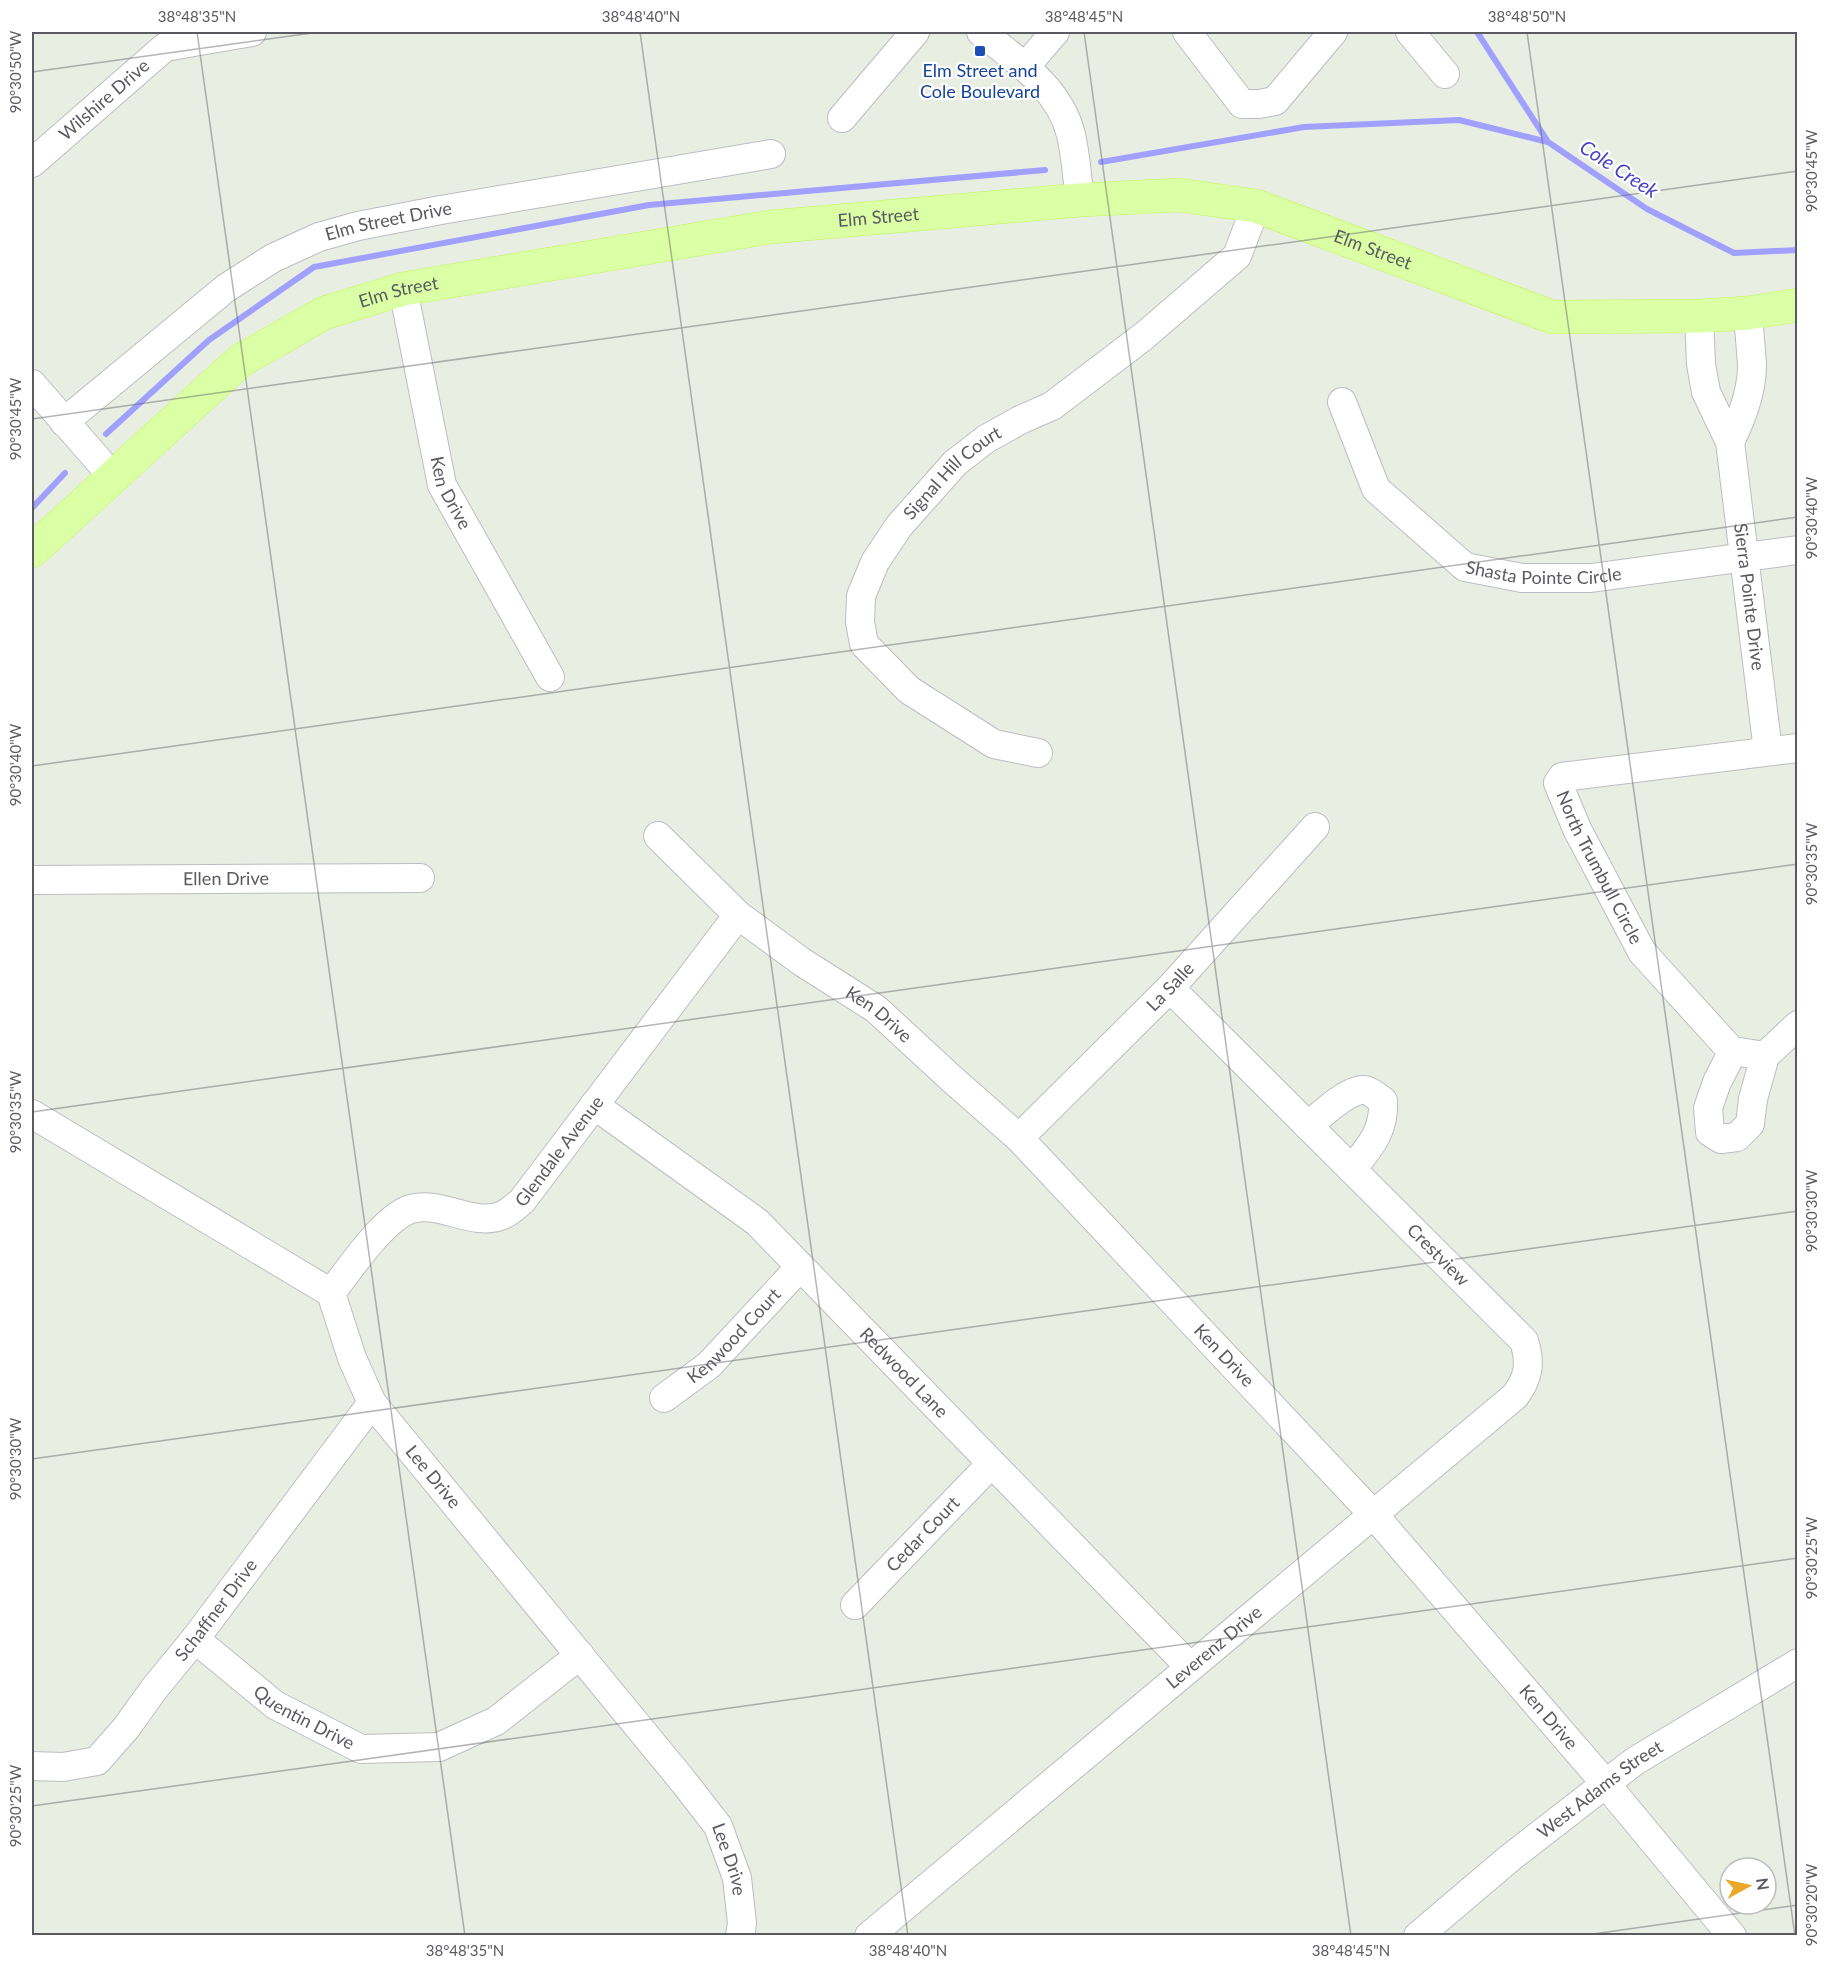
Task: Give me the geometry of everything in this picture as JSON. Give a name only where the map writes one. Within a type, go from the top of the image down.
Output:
[{"type":"main road","name":"Elm Street","points":[[32,551],[240,361],[324,313],[403,289],[770,226],[1080,200],[1179,195],[1256,206],[1552,317],[1699,316],[1748,313],[1797,305]]},
{"type":"street","name":"Wilshire Drive","points":[[32,163],[165,47],[252,32]]},
{"type":"street","points":[[842,118],[915,32]]},
{"type":"street","points":[[981,32],[1025,67],[1051,93],[1062,111],[1071,134],[1080,200]]},
{"type":"street","points":[[1025,67],[1055,32]]},
{"type":"street","points":[[1186,32],[1242,104],[1275,101],[1334,32]]},
{"type":"street","points":[[1410,32],[1445,74]]},
{"type":"street","name":"Elm Street Drive","points":[[64,422],[226,288],[273,258],[319,237],[358,226],[452,208],[771,154]]},
{"type":"street","name":"Signal Hill Court","points":[[1038,753],[994,744],[909,690],[864,644],[860,622],[861,596],[875,562],[899,526],[955,463],[986,439],[1052,406],[1153,328],[1237,256],[1256,206]]},
{"type":"street","name":"Ken Drive","points":[[403,289],[441,485],[550,677]]},
{"type":"street","points":[[1730,442],[1745,407],[1750,383],[1752,364],[1748,313]]},
{"type":"street","name":"Sierra Pointe Drive","points":[[1699,316],[1701,364],[1706,392],[1730,442],[1768,751]]},
{"type":"street","points":[[32,384],[113,477]]},
{"type":"street","name":"Shasta Pointe Circle","points":[[1342,402],[1376,489],[1465,567],[1522,578],[1592,578],[1797,550]]},
{"type":"street","name":"North Trumbull Circle","points":[[1733,1051],[1642,952],[1577,829],[1558,783],[1562,777],[1797,748]]},
{"type":"street","name":"La Salle","points":[[1019,1138],[1170,988],[1315,827]]},
{"type":"street","name":"Ken Drive","points":[[658,836],[738,915],[802,962],[876,1009],[952,1080],[1019,1138],[1373,1514],[1605,1783],[1732,1935]]},
{"type":"street","name":"Ellen Drive","points":[[32,880],[420,878]]},
{"type":"street","name":"Glendale Avenue","points":[[331,1293],[375,1237],[399,1216],[411,1210],[431,1207],[481,1219],[503,1216],[522,1201],[738,915]]},
{"type":"street","name":"Crestview","points":[[1170,988],[1524,1341]]},
{"type":"street","points":[[1765,1056],[1733,1051],[1717,1082],[1708,1108],[1710,1132],[1721,1139],[1737,1137],[1750,1124],[1753,1099],[1765,1056],[1797,1024]]},
{"type":"street","points":[[1308,1126],[1352,1092],[1364,1090],[1375,1094],[1383,1101],[1380,1131],[1352,1169]]},
{"type":"street","name":"Redwood Lane","points":[[594,1105],[757,1222],[1189,1666]]},
{"type":"street","points":[[32,1114],[331,1293]]},
{"type":"street","name":"Kenwood Court","points":[[664,1398],[709,1365],[800,1267]]},
{"type":"street","name":"Lee Drive","points":[[331,1293],[352,1358],[372,1403],[718,1826],[737,1878],[740,1935]]},
{"type":"street","name":"Leverenz Drive","points":[[869,1935],[1515,1396],[1527,1372],[1529,1357],[1524,1341]]},
{"type":"street","name":"Schaffner Drive","points":[[32,1766],[63,1767],[97,1761],[126,1728],[195,1639],[372,1403]]},
{"type":"street","name":"Cedar Court","points":[[855,1605],[991,1464]]},
{"type":"street","name":"Quentin Drive","points":[[195,1639],[276,1704],[361,1749],[439,1747],[496,1721],[580,1655]]},
{"type":"street","name":"West Adams Street","points":[[1418,1935],[1511,1857],[1605,1783],[1665,1742],[1797,1664]]},
{"type":"waterway","name":"Cole Creek","points":[[1477,32],[1548,142],[1647,209],[1734,253],[1798,250]]},
{"type":"waterway","points":[[1101,162],[1304,127],[1459,120],[1548,142]]},
{"type":"waterway","points":[[106,434],[209,340],[314,267],[649,205],[1045,170]]},
{"type":"waterway","points":[[32,508],[65,473]]},
{"type":"place","name":"Elm Street and Cole Boulevard","points":[[980,51]]}]
